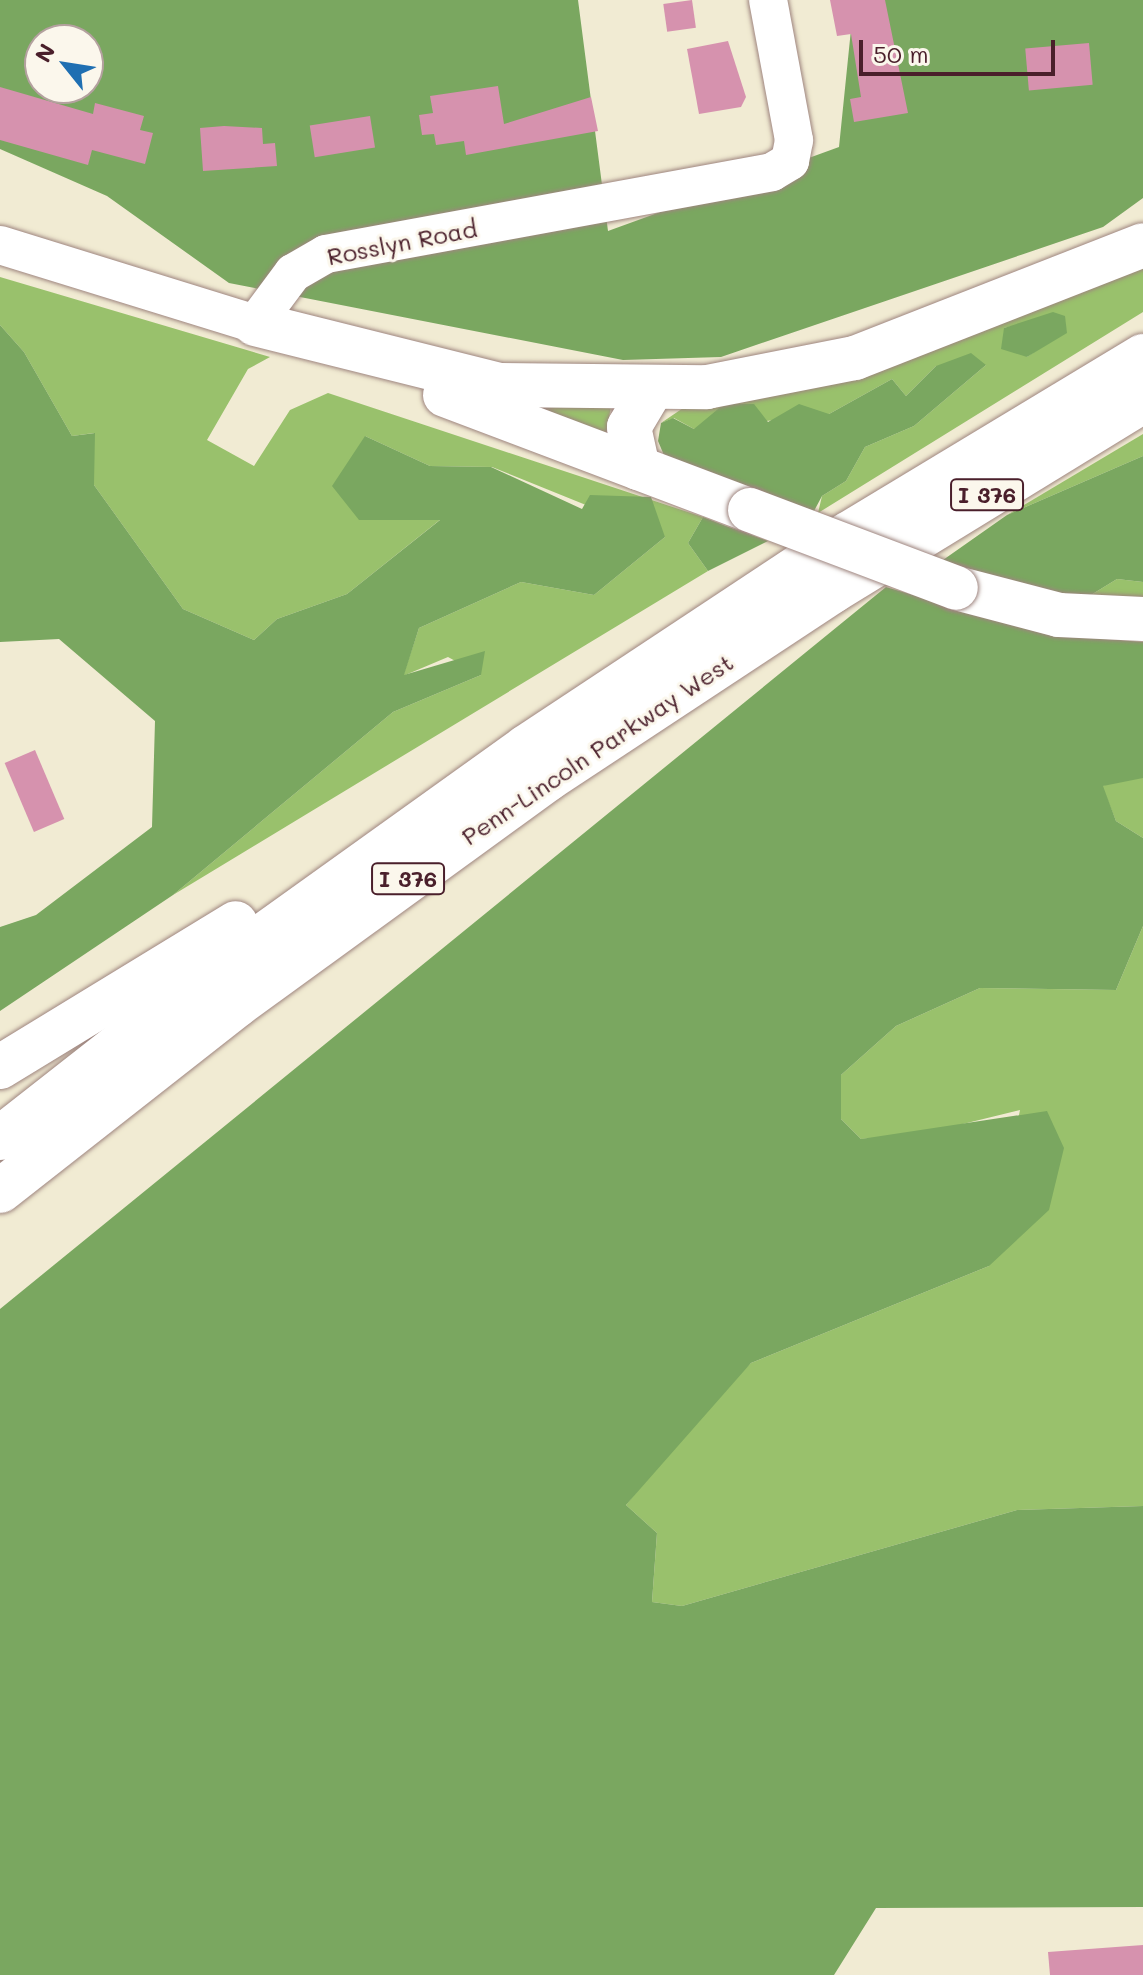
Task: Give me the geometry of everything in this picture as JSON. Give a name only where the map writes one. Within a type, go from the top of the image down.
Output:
[{"type":"highway","points":[[255,324],[500,385],[651,390],[761,380],[855,358],[1143,245]]},
{"type":"highway","points":[[255,324],[956,588],[1059,615],[1143,619]]},
{"type":"highway","name":"Penn-Lincoln Parkway West","points":[[0,1138],[212,972],[526,747],[848,534],[1143,356]]},
{"type":"highway","points":[[638,468],[629,427],[651,390]]},
{"type":"highway","name":"Penn-Lincoln Parkway West","points":[[0,1191],[237,1005],[548,779],[847,582],[1143,401]]},
{"type":"highway","points":[[0,1067],[526,747]]},
{"type":"street","name":"Rosslyn Road","points":[[255,324],[293,273],[326,254],[772,172],[790,161],[794,140],[768,0]]},
{"type":"street","points":[[0,245],[255,324]]},
{"type":"green space","points":[[0,0],[578,0],[608,231],[839,147],[854,0],[1143,0],[1143,198],[1103,227],[721,357],[623,360],[229,283],[107,196],[0,149]]},
{"type":"green space","points":[[1143,259],[1143,312],[818,513],[822,496],[846,481],[865,447],[914,426],[986,365],[936,366],[906,396],[892,379],[829,414],[694,429],[674,418],[661,423],[692,402]],"holes":[[[1026,323],[1040,348],[1027,357],[1004,328]]]},
{"type":"green space","points":[[0,277],[270,357],[248,369],[207,440],[254,466],[290,410],[328,393],[703,517],[688,543],[708,571],[173,895],[393,712],[481,675],[448,657],[403,676],[419,628],[521,582],[594,595],[665,537],[492,467],[430,466],[365,436],[441,519],[347,594],[277,619],[254,640],[183,609],[94,485],[94,433],[72,436],[24,352],[0,325]]},
{"type":"green space","points":[[1053,312],[1065,316],[1067,333],[1027,357],[1001,349],[1004,328]]},
{"type":"green space","points":[[0,325],[24,352],[72,436],[95,433],[94,485],[183,609],[254,640],[277,619],[347,594],[440,520],[359,520],[332,486],[365,436],[430,466],[491,467],[582,509],[590,495],[651,497],[665,537],[594,595],[521,582],[419,628],[404,675],[485,651],[481,675],[393,712],[173,895],[0,1011],[0,927],[36,915],[152,827],[155,721],[59,639],[0,642]]},
{"type":"green space","points":[[971,353],[986,365],[914,426],[865,447],[846,481],[822,496],[814,511],[666,460],[658,441],[661,423],[673,418],[694,429],[724,404],[754,404],[768,422],[799,404],[829,414],[892,379],[906,396],[936,366]]},
{"type":"green space","points":[[611,406],[606,436],[528,407]]},
{"type":"green space","points":[[1143,434],[1143,456],[1007,515]]},
{"type":"green space","points":[[1143,456],[1143,582],[1117,579],[1086,598],[1011,591],[943,560],[1007,515]]},
{"type":"green space","points":[[703,517],[768,541],[708,571],[688,543]]},
{"type":"green space","points":[[1117,579],[1143,582],[1143,598],[1086,598]]},
{"type":"green space","points":[[886,587],[1045,634],[1143,642],[1143,778],[1103,786],[1116,821],[1143,838],[1143,926],[1116,990],[980,988],[896,1026],[841,1075],[841,1119],[861,1139],[1047,1111],[1064,1148],[1049,1210],[989,1266],[751,1363],[626,1505],[657,1533],[652,1602],[682,1606],[1017,1510],[1143,1506],[1143,1907],[876,1908],[834,1975],[0,1975],[0,1309]]},
{"type":"green space","points":[[1126,778],[1143,778],[1143,838],[1116,821],[1102,786]]},
{"type":"green space","points":[[1143,926],[1143,1506],[1017,1510],[682,1606],[652,1602],[657,1533],[626,1505],[713,1398],[751,1363],[989,1266],[1020,1110],[922,1134],[861,1139],[841,1119],[841,1075],[896,1026],[980,988],[1116,990]]},
{"type":"building","points":[[692,0],[696,28],[667,32],[663,4]]},
{"type":"building","points":[[830,0],[885,0],[908,113],[854,122],[850,99],[861,97],[851,34],[837,36]]},
{"type":"building","points":[[728,41],[746,97],[741,107],[699,114],[687,49]]},
{"type":"building","points":[[1089,43],[1093,85],[1029,90],[1025,49]]},
{"type":"building","points":[[498,86],[504,124],[591,97],[598,131],[466,155],[464,141],[436,145],[434,134],[422,135],[419,115],[433,113],[430,96]]},
{"type":"building","points":[[0,87],[24,94],[24,104],[59,104],[93,114],[95,104],[99,104],[144,116],[140,130],[153,133],[145,164],[92,150],[88,165],[0,140]]},
{"type":"building","points":[[370,116],[375,148],[315,157],[310,126]]},
{"type":"building","points":[[200,128],[262,128],[263,144],[275,143],[277,166],[203,171]]},
{"type":"building","points":[[35,750],[64,819],[34,832],[5,763]]},
{"type":"building","points":[[1143,1945],[1143,1975],[1050,1975],[1048,1952]]}]
